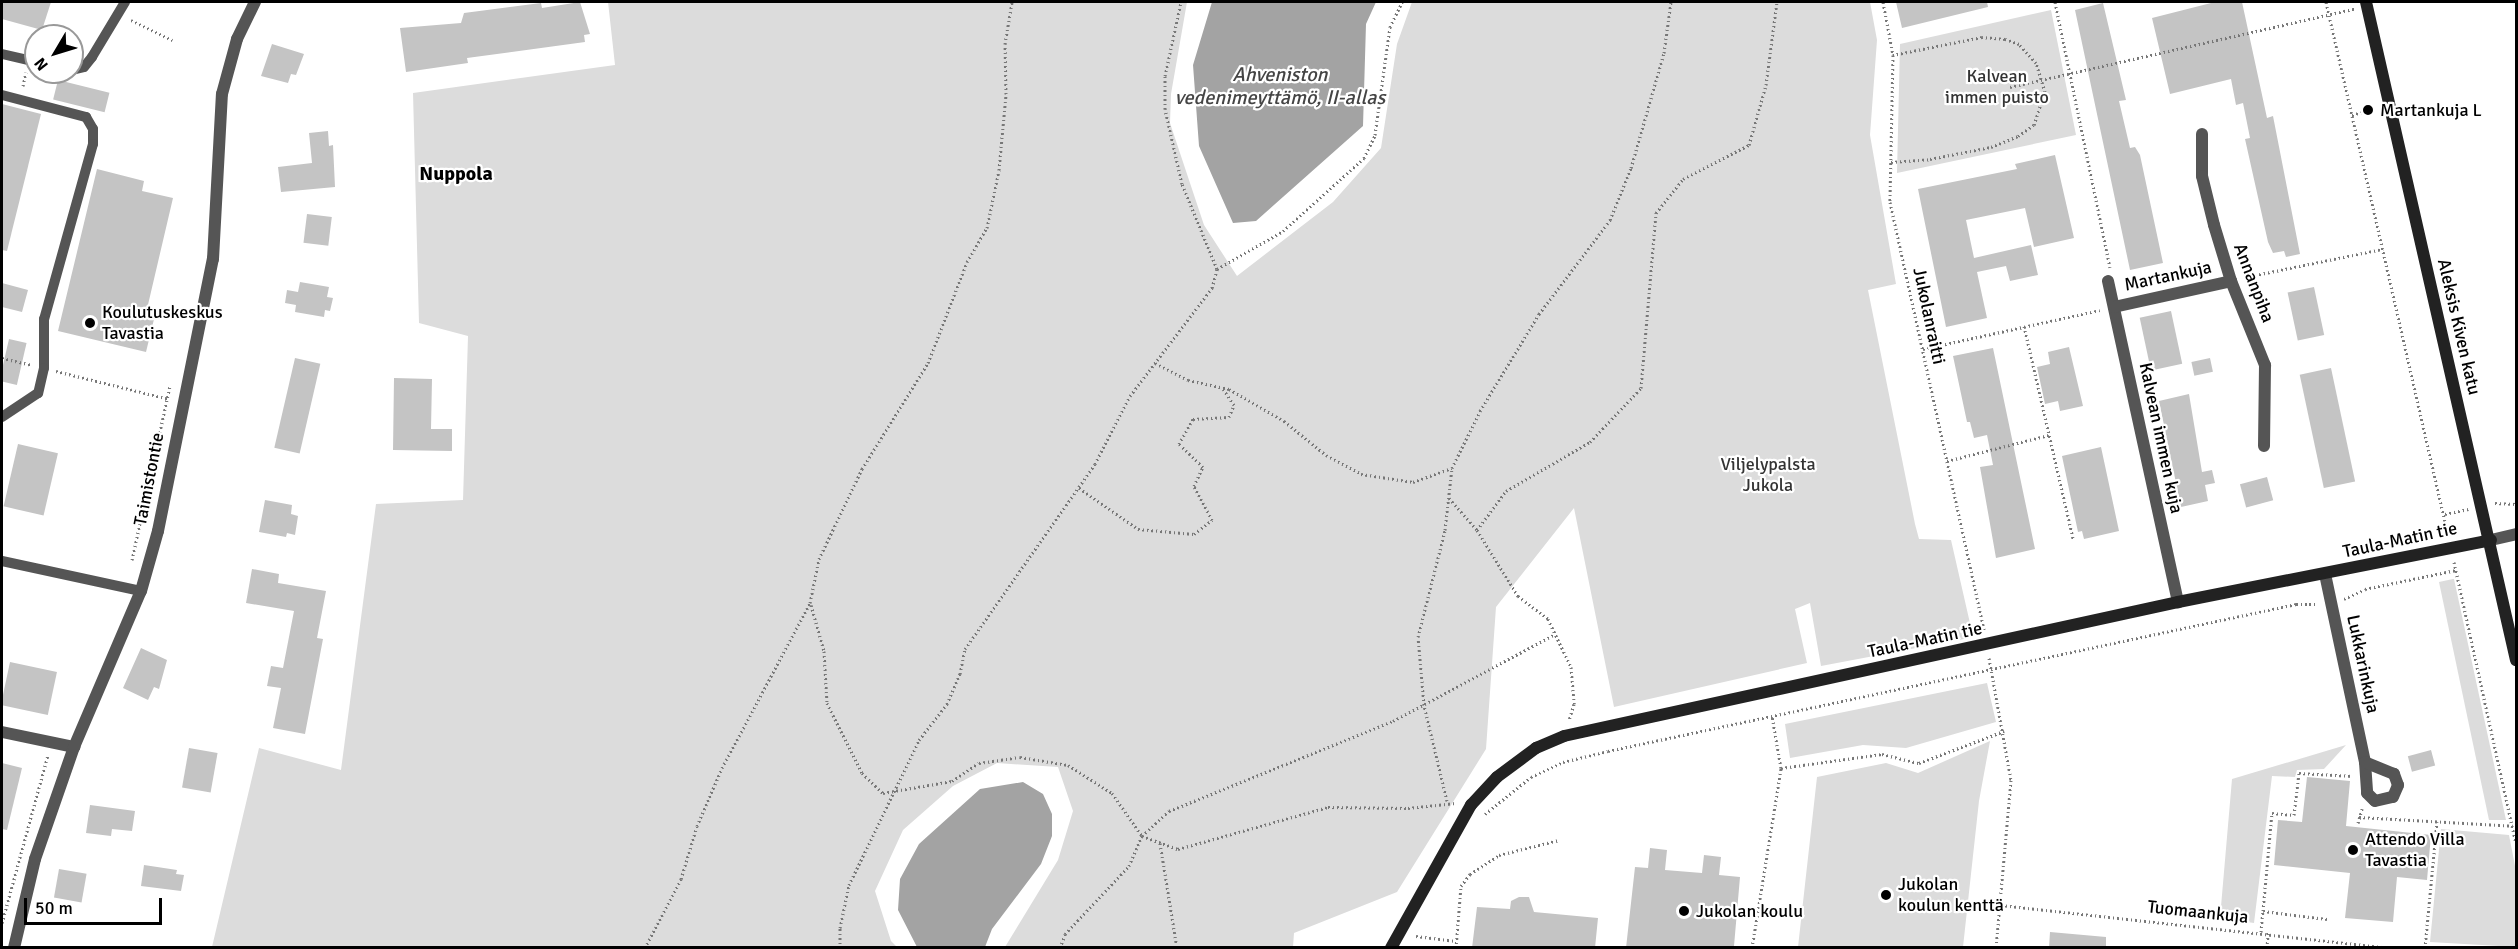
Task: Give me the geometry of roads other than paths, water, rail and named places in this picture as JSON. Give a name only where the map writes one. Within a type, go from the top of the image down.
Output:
[{"type":"street","name":"Taimistontie","points":[[14,948],[35,859],[74,747],[141,591],[158,531],[182,403],[213,259],[222,94],[237,39],[255,2]]},
{"type":"street","name":"Aleksis Kiven katu","points":[[2366,2],[2517,660]]},
{"type":"street","name":"Annanpiha","points":[[2202,134],[2202,176],[2230,281],[2265,364],[2264,446]]},
{"type":"street","name":"Kalvean immen kuja","points":[[2108,281],[2178,602]]},
{"type":"street","name":"Martankuja","points":[[2114,307],[2230,281]]},
{"type":"street","points":[[2491,540],[2517,534]]},
{"type":"street","name":"Taula-Matin tie","points":[[1391,948],[1471,806],[1497,777],[1528,753],[1564,736],[2178,602],[2325,574],[2451,546],[2491,540]]},
{"type":"street","name":"Lukkarinkuja","points":[[2325,574],[2366,762],[2367,793],[2375,801],[2393,797],[2398,785],[2394,774],[2366,762]]},
{"type":"street","points":[[2,732],[74,747]]},
{"type":"lane","points":[[84,67],[125,2]]},
{"type":"lane","points":[[2,54],[24,59]]},
{"type":"lane","points":[[2,95],[86,117],[98,145],[44,319],[44,368],[38,393],[2,417]]},
{"type":"lane","points":[[2,561],[141,591]]},
{"type":"water","name":"Ahveniston vedenimeyttämö, II-allas","points":[[1212,2],[1376,2],[1366,24],[1363,126],[1256,221],[1233,223],[1199,146],[1193,65]]},
{"type":"water","points":[[1023,782],[1043,794],[1052,814],[1052,836],[1041,864],[992,929],[985,947],[917,947],[898,910],[900,879],[919,844],[980,789]]},
{"type":"place","name":"Martankuja L","points":[[2368,110]]},
{"type":"place","name":"Koulutuskeskus Tavastia","points":[[90,323]]},
{"type":"place","name":"Attendo Villa Tavastia","points":[[2353,850]]},
{"type":"place","name":"Jukolan koulun kenttä","points":[[1886,895]]},
{"type":"place","name":"Jukolan koulu","points":[[1684,911]]},
{"type":"district","name":"Nuppola","points":[[456,173]]},
{"type":"park label","name":"Kalvean immen puisto","points":[[1997,88]]},
{"type":"park label","name":"Viljelypalsta Jukola","points":[[1768,475]]}]
